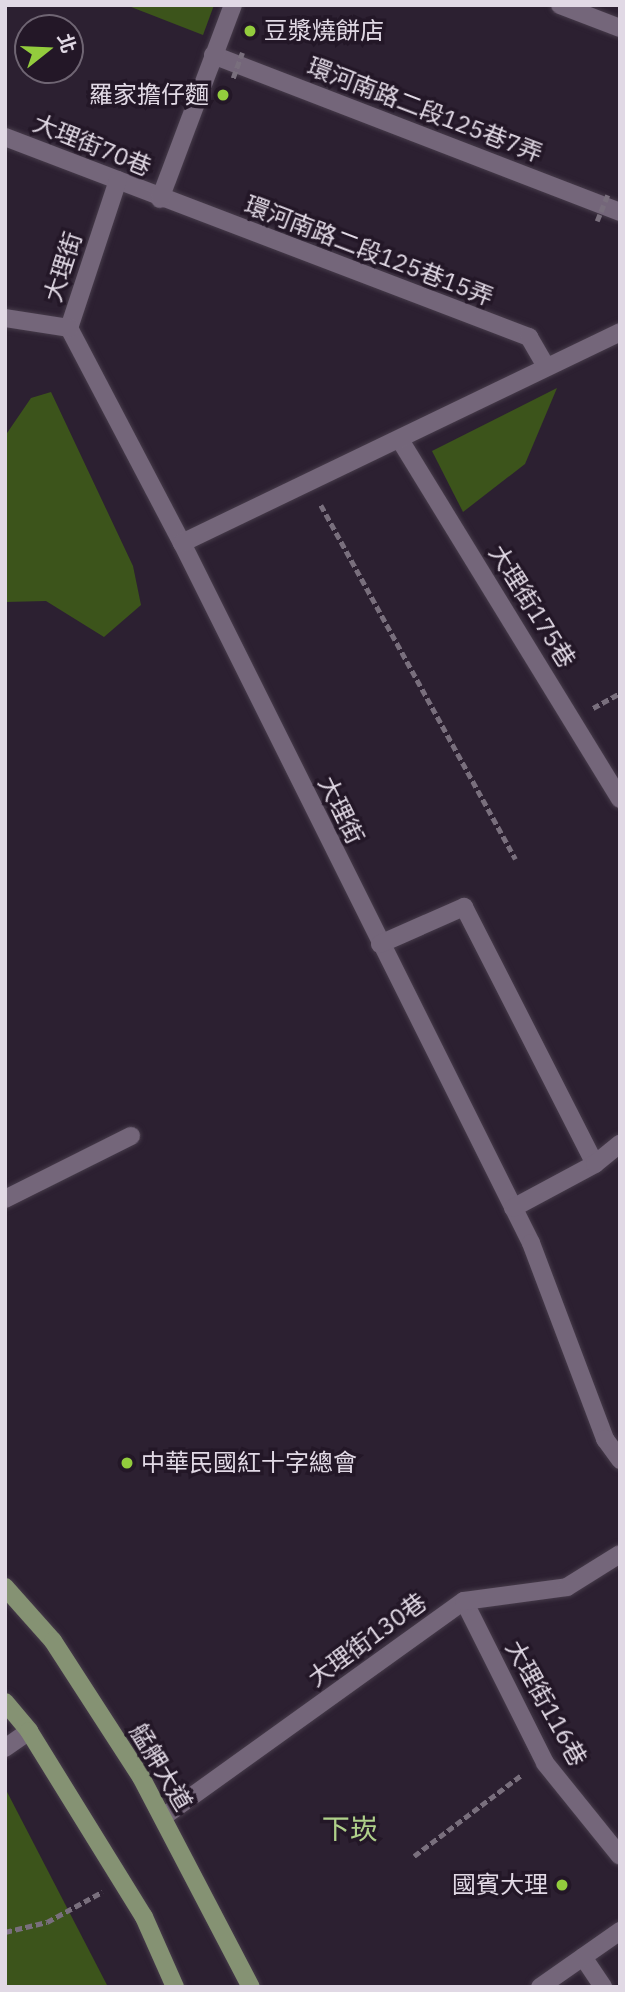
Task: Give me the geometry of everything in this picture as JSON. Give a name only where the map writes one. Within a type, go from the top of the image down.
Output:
[{"type":"main road","name":"艋舺大道","points":[[5,1587],[53,1641],[163,1817],[251,1987]]},
{"type":"main road","points":[[5,1702],[29,1731],[144,1917],[176,1987]]},
{"type":"street","points":[[160,199],[233,5]]},
{"type":"street","points":[[560,5],[620,28]]},
{"type":"street","name":"環河南路二段125巷7弄","points":[[213,55],[620,212]]},
{"type":"street","name":"大理街70巷","points":[[5,137],[160,199]]},
{"type":"street","name":"大理街","points":[[118,180],[69,328],[182,543],[531,1243],[613,1435],[620,1460]]},
{"type":"street","name":"環河南路二段125巷15弄","points":[[160,199],[529,337],[546,366]]},
{"type":"street","points":[[5,318],[69,328]]},
{"type":"street","points":[[182,543],[620,332]]},
{"type":"street","name":"大理街175巷","points":[[400,440],[620,799]]},
{"type":"street","points":[[380,944],[464,907],[596,1164]]},
{"type":"street","points":[[5,1199],[131,1136]]},
{"type":"street","points":[[513,1208],[596,1164],[620,1144]]},
{"type":"street","name":"大理街130巷","points":[[163,1817],[464,1601],[567,1587],[620,1554]]},
{"type":"street","name":"大理街116巷","points":[[464,1601],[543,1759],[620,1856]]},
{"type":"street","points":[[5,1748],[29,1731]]},
{"type":"street","points":[[540,1987],[620,1931]]},
{"type":"street","points":[[583,1957],[603,1987]]},
{"type":"path","points":[[233,78],[243,53]]},
{"type":"path","points":[[597,221],[609,192]]},
{"type":"path","points":[[309,483],[516,859]]},
{"type":"path","points":[[414,1856],[543,1759]]},
{"type":"path","points":[[5,1933],[47,1922],[121,1882]]},
{"type":"green space","points":[[126,5],[214,5],[203,35]]},
{"type":"green space","points":[[557,388],[525,464],[463,512],[432,451]]},
{"type":"green space","points":[[51,392],[133,566],[141,605],[104,637],[46,601],[5,602],[5,436],[31,398]]},
{"type":"green space","points":[[5,1788],[108,1987],[5,1987]]},
{"type":"place","name":"豆漿燒餅店","points":[[250,31]]},
{"type":"place","name":"羅家擔仔麵","points":[[223,95]]},
{"type":"place","name":"中華民國紅十字總會","points":[[127,1463]]},
{"type":"place","name":"國賓大理","points":[[562,1885]]},
{"type":"district","name":"下崁","points":[[350,1829]]}]
